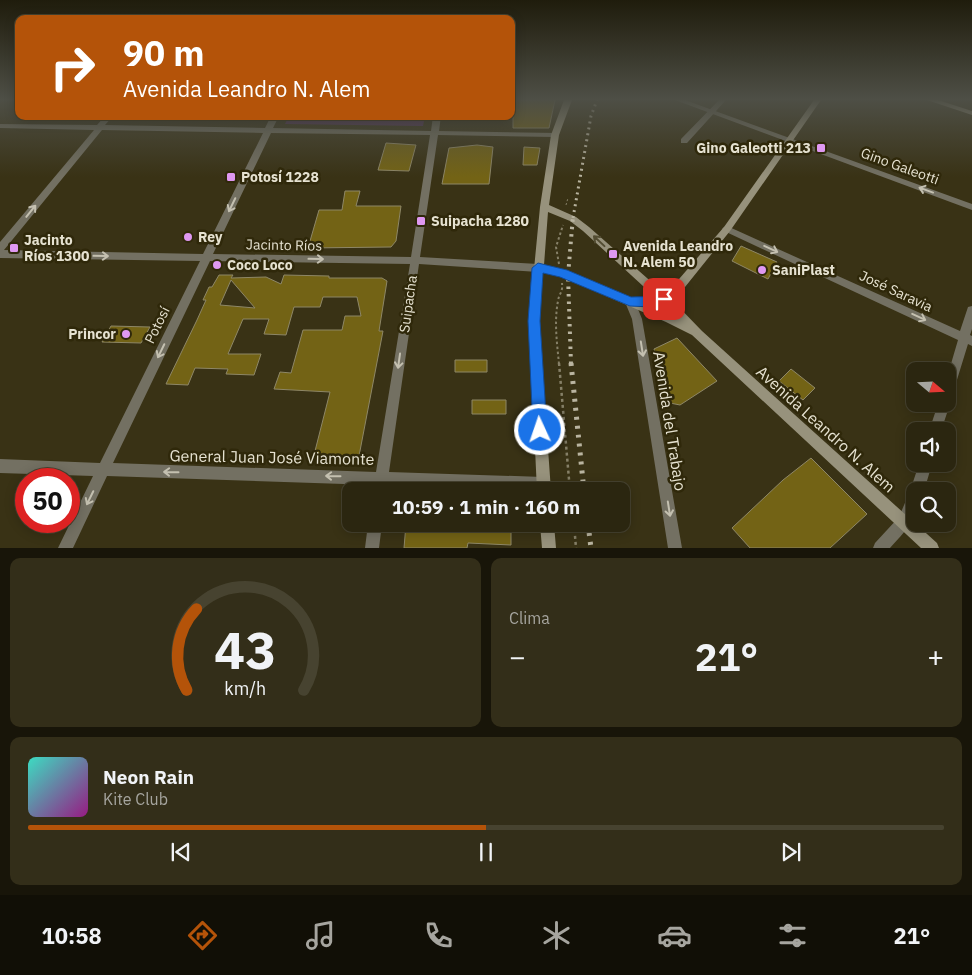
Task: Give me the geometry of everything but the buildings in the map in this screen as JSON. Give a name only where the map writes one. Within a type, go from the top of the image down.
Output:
[{"type":"main road","points":[[544,482],[534,321],[544,207],[555,135],[559,126]]},
{"type":"main road","points":[[630,302],[652,302],[664,299],[677,289],[727,229],[799,126]]},
{"type":"main road","name":"Avenida Leandro N. Alem","points":[[544,207],[565,214],[586,229],[932,548]]},
{"type":"main road","name":"Avenida Leandro N. Alem","points":[[538,268],[560,273],[670,319],[698,334]]},
{"type":"main road","points":[[548,532],[549,548]]},
{"type":"street","points":[[0,126],[555,135]]},
{"type":"street","name":"Potosí","points":[[66,548],[270,126]]},
{"type":"street","name":"Suipacha","points":[[381,482],[436,126]]},
{"type":"street","points":[[684,141],[699,126]]},
{"type":"street","name":"Gino Galeotti","points":[[749,126],[972,207]]},
{"type":"street","points":[[0,249],[100,127]]},
{"type":"street","name":"José Saravia","points":[[727,229],[968,339]]},
{"type":"street","name":"Jacinto Ríos","points":[[0,254],[414,261],[538,268]]},
{"type":"street","name":"Avenida del Trabajo","points":[[630,302],[637,319],[675,548]]},
{"type":"street","points":[[956,371],[968,339],[972,310]]},
{"type":"street","name":"General Juan José Viamonte","points":[[0,466],[103,471],[382,477],[456,482]]},
{"type":"street","points":[[880,548],[904,522],[906,517]]},
{"type":"street","points":[[372,548],[375,532]]},
{"type":"path","points":[[568,198],[556,247],[563,291],[558,299],[556,329],[569,482]]},
{"type":"path","points":[[575,532],[576,548]]},
{"type":"railway","points":[[573,218],[589,126]]},
{"type":"railway","points":[[571,364],[568,276],[573,216]]},
{"type":"railway","points":[[571,363],[583,482]]},
{"type":"railway","points":[[589,532],[591,548]]},
{"type":"place","name":"Gino Galeotti 213","points":[[821,148]]},
{"type":"place","name":"Potosí 1228","points":[[231,177]]},
{"type":"place","name":"Suipacha 1280","points":[[421,221]]},
{"type":"place","name":"Rey","points":[[188,237]]},
{"type":"place","name":"Jacinto Ríos 1300","points":[[14,248]]},
{"type":"place","name":"Avenida Leandro N. Alem 50","points":[[613,254]]},
{"type":"place","name":"Coco Loco","points":[[217,265]]},
{"type":"place","name":"SaniPlast","points":[[762,270]]},
{"type":"place","name":"Princor","points":[[126,334]]},
{"type":"route","points":[[540,430],[534,321],[538,268],[562,273],[630,302],[652,302],[664,299]]}]
